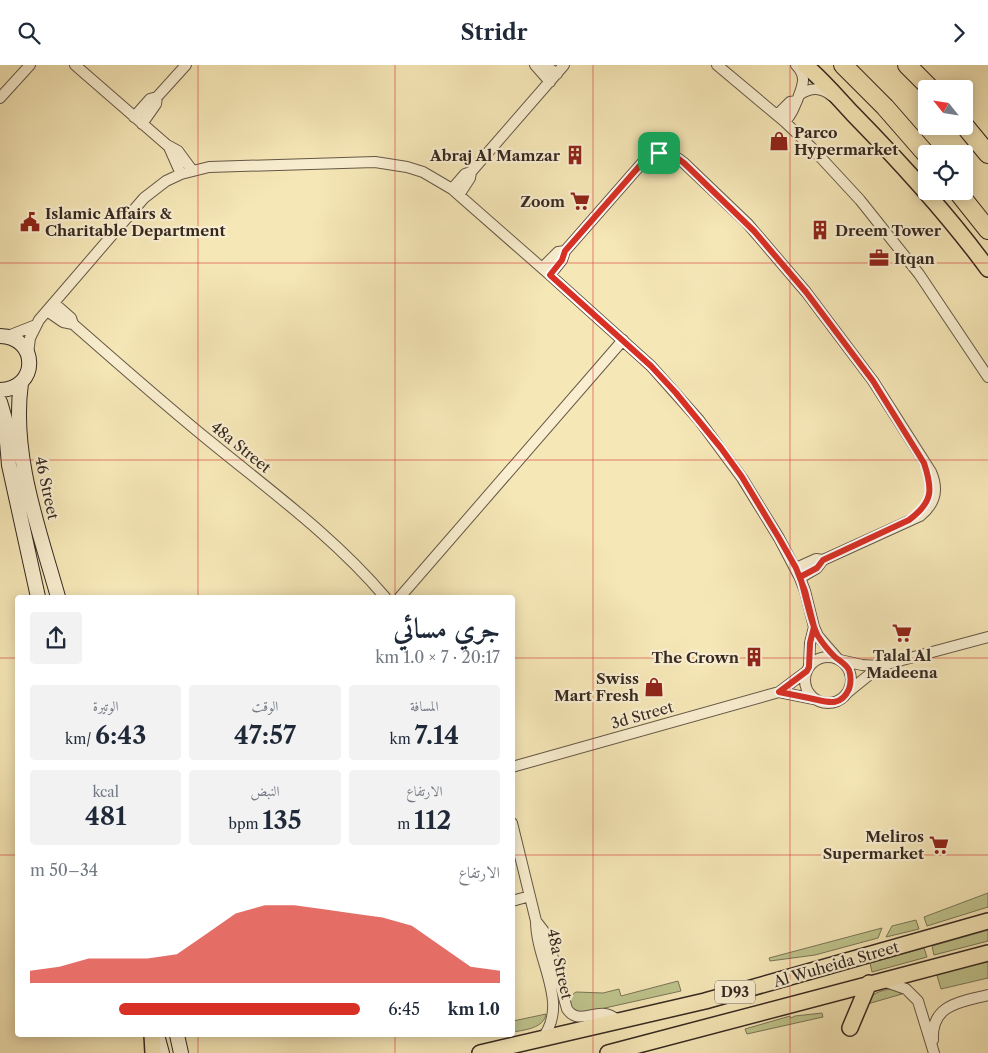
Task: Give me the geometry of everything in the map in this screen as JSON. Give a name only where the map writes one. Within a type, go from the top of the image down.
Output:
[{"type":"highway","points":[[843,65],[885,107],[918,145]]},
{"type":"highway","points":[[907,65],[922,80]]},
{"type":"highway","points":[[972,135],[988,154]]},
{"type":"highway","points":[[965,200],[988,229]]},
{"type":"main road","points":[[805,65],[917,182],[988,269]]},
{"type":"main road","name":"Al Wuheida Street","points":[[480,1053],[705,1001],[988,921]]},
{"type":"main road","name":"Al Wuheida Street","points":[[608,1053],[988,953]]},
{"type":"main road","points":[[850,1028],[874,982]]},
{"type":"main road","points":[[152,1037],[153,1053]]},
{"type":"street","points":[[0,98],[30,65]]},
{"type":"street","points":[[75,65],[169,147],[186,172]]},
{"type":"street","points":[[138,120],[154,107],[157,97],[186,65]]},
{"type":"street","points":[[535,65],[553,78]]},
{"type":"street","points":[[545,65],[553,78]]},
{"type":"street","points":[[456,192],[465,174],[471,172],[564,65]]},
{"type":"street","points":[[717,65],[781,118],[836,173],[884,228],[935,297],[988,377]]},
{"type":"street","points":[[796,65],[804,81],[798,98]]},
{"type":"street","points":[[781,118],[790,103],[806,91],[819,89],[826,91],[852,113]]},
{"type":"street","points":[[546,271],[562,260],[565,251],[643,162],[659,153],[669,153],[677,157],[750,227],[806,292],[873,381],[924,463],[931,485],[930,495],[925,505],[909,520],[823,560],[816,559],[798,573]]},
{"type":"street","points":[[28,355],[30,338],[36,325],[144,198],[153,189],[186,172],[208,167],[375,162],[408,167],[438,179],[456,192],[623,341],[676,393],[721,448],[761,508],[798,573],[805,591],[814,627],[824,644],[849,671],[851,679],[847,693]]},
{"type":"street","name":"48a Street","points":[[51,307],[63,322],[73,325],[327,537],[383,595]]},
{"type":"street","points":[[4,336],[36,325]]},
{"type":"street","points":[[4,336],[21,343],[28,355]]},
{"type":"street","points":[[402,595],[623,341]]},
{"type":"street","name":"46 Street","points":[[28,355],[29,370],[21,383],[18,413],[24,462],[37,520],[57,595]]},
{"type":"street","points":[[0,390],[7,390],[21,383]]},
{"type":"street","name":"46 Street","points":[[0,402],[6,419],[9,465],[38,595]]},
{"type":"street","points":[[814,627],[805,678],[806,686],[814,699],[828,703],[842,698],[880,666]]},
{"type":"street","points":[[808,669],[819,659],[825,657],[862,665],[880,666],[988,637]]},
{"type":"street","name":"3d Street","points":[[515,766],[779,692],[808,669]]},
{"type":"street","name":"3d Street","points":[[779,692],[814,699]]},
{"type":"street","name":"48a Street","points":[[515,835],[554,1003],[550,1026],[541,1040]]},
{"type":"street","points":[[515,900],[530,897]]},
{"type":"street","name":"48a Street","points":[[536,921],[548,940],[569,1013],[581,1018],[606,1014],[620,1021]]},
{"type":"street","points":[[874,982],[898,985],[913,994],[921,1010],[934,1053]]},
{"type":"street","points":[[934,1053],[932,1030],[935,1021],[942,1011],[955,1004],[988,995]]},
{"type":"street","points":[[158,1037],[162,1053]]},
{"type":"street","points":[[177,1037],[181,1053]]},
{"type":"green space","points":[[988,893],[988,907],[927,926],[924,917]]},
{"type":"green space","points":[[916,920],[919,929],[886,937],[892,926]]},
{"type":"green space","points":[[882,928],[878,938],[815,955],[770,961],[769,958]]},
{"type":"green space","points":[[988,930],[988,941],[934,955],[932,946]]},
{"type":"green space","points":[[924,948],[927,957],[872,972],[870,963]]},
{"type":"green space","points":[[988,962],[988,978],[941,989],[936,972]]},
{"type":"green space","points":[[678,981],[681,991],[578,1014],[567,1003],[569,997],[576,992],[603,993],[619,989],[621,996]]},
{"type":"green space","points":[[893,989],[902,994],[864,1005],[876,993]]},
{"type":"green space","points":[[822,1013],[823,1017],[747,1034],[745,1029],[790,1016],[791,1018]]},
{"type":"green space","points":[[546,1014],[538,1025],[515,1032],[515,1021]]},
{"type":"place","name":"Parco Hypermarket","points":[[779,141]]},
{"type":"place","name":"Abraj Al Mamzar","points":[[575,155]]},
{"type":"place","name":"Zoom","points":[[580,201]]},
{"type":"place","name":"Islamic Affairs & Charitable Department","points":[[30,222]]},
{"type":"place","name":"Dreem Tower","points":[[820,230]]},
{"type":"place","name":"Itqan","points":[[879,258]]},
{"type":"place","name":"Talal Al Madeena","points":[[902,633]]},
{"type":"place","name":"The Crown","points":[[754,657]]},
{"type":"place","name":"Swiss Mart Fresh","points":[[654,687]]},
{"type":"place","name":"Meliros Supermarket","points":[[939,845]]},
{"type":"route","points":[[659,153],[643,162],[565,251],[564,257],[550,275],[651,366],[699,420],[742,477],[796,568],[805,591],[809,606],[814,627],[807,671],[779,692],[821,702],[836,702],[847,693],[850,686],[849,671],[846,665],[830,652],[818,636],[814,627],[805,591],[800,577],[817,568],[823,560],[909,520],[918,513],[930,495],[931,485],[928,475],[924,463],[873,381],[806,292],[747,223],[684,163],[669,153],[659,153]]}]
